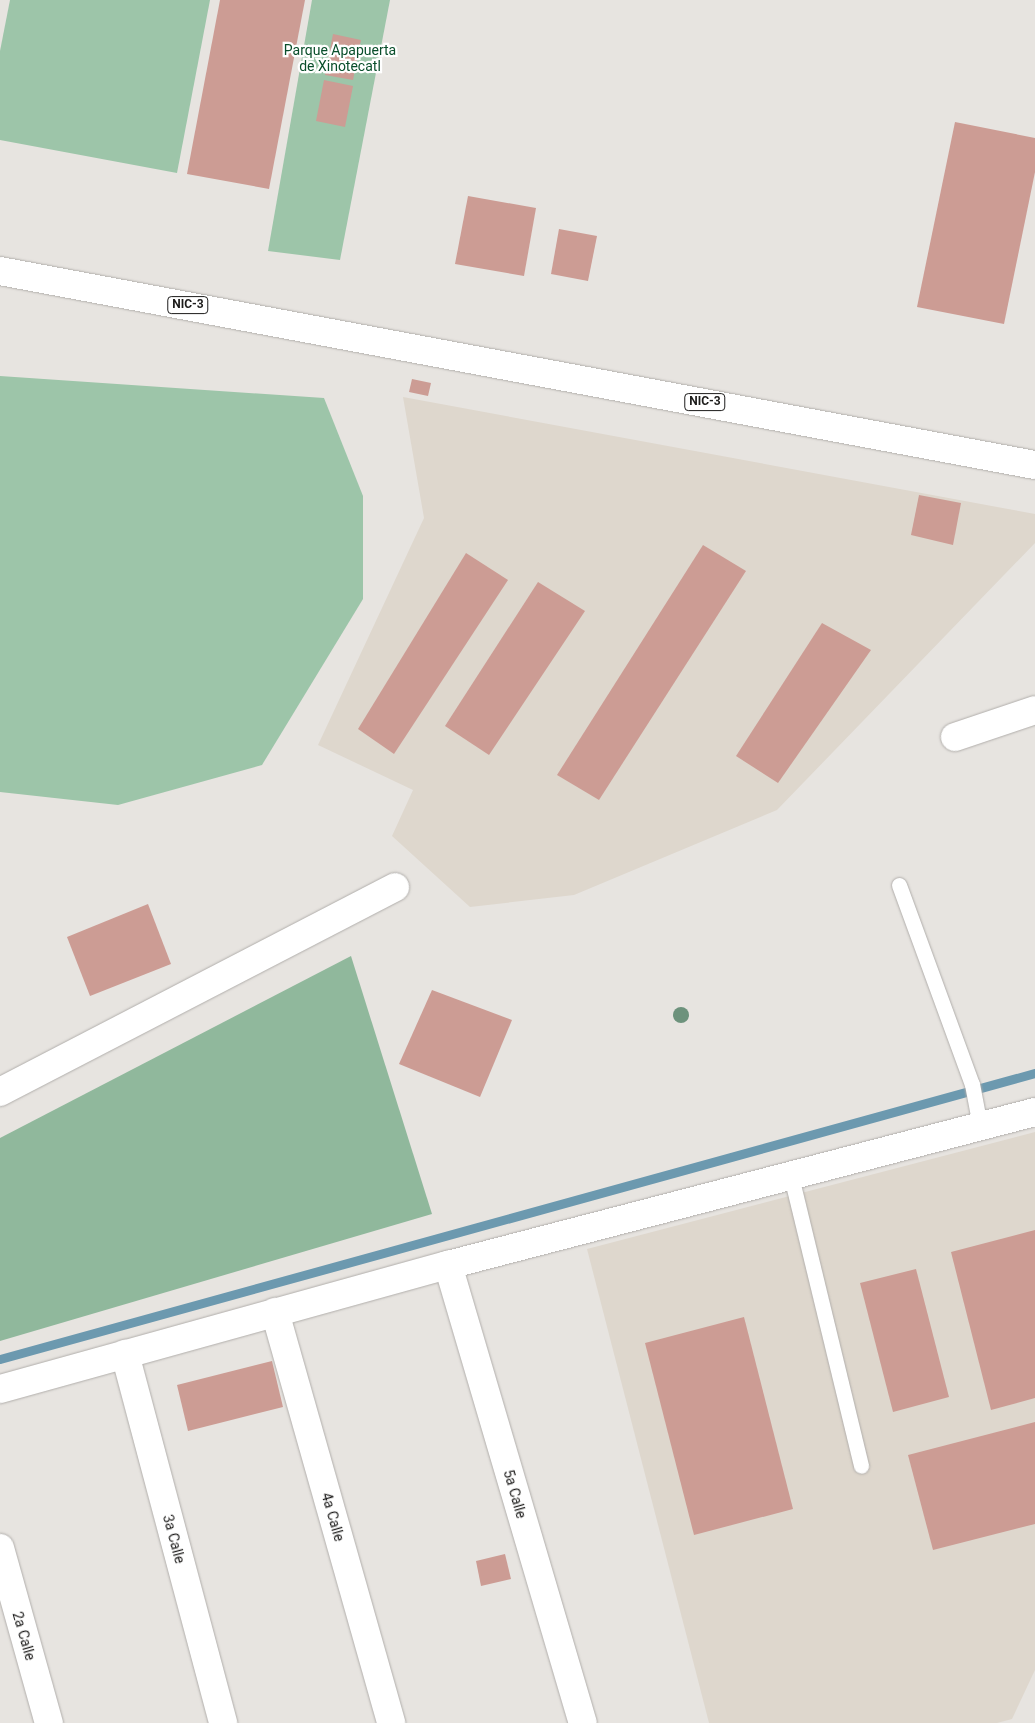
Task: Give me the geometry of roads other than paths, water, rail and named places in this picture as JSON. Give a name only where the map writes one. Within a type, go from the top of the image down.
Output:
[{"type":"main road","name":"NIC-3","points":[[0,271],[1035,465]]},
{"type":"main road","points":[[955,737],[1035,710]]},
{"type":"main road","points":[[0,1092],[395,887]]},
{"type":"main road","points":[[0,1389],[448,1265],[1035,1112]]},
{"type":"main road","name":"5a Calle","points":[[448,1265],[583,1723]]},
{"type":"main road","name":"4a Calle","points":[[274,1312],[391,1723]]},
{"type":"main road","name":"3a Calle","points":[[125,1354],[223,1723]]},
{"type":"main road","name":"2a Calle","points":[[0,1548],[48,1723]]},
{"type":"lane","points":[[899,884],[972,1084],[980,1126]]},
{"type":"lane","points":[[791,1176],[861,1466]]},
{"type":"waterway","points":[[0,1359],[1035,1073]]},
{"type":"park label","name":"Parque Apapuerta de Xinotecatl","points":[[340,58]]}]
